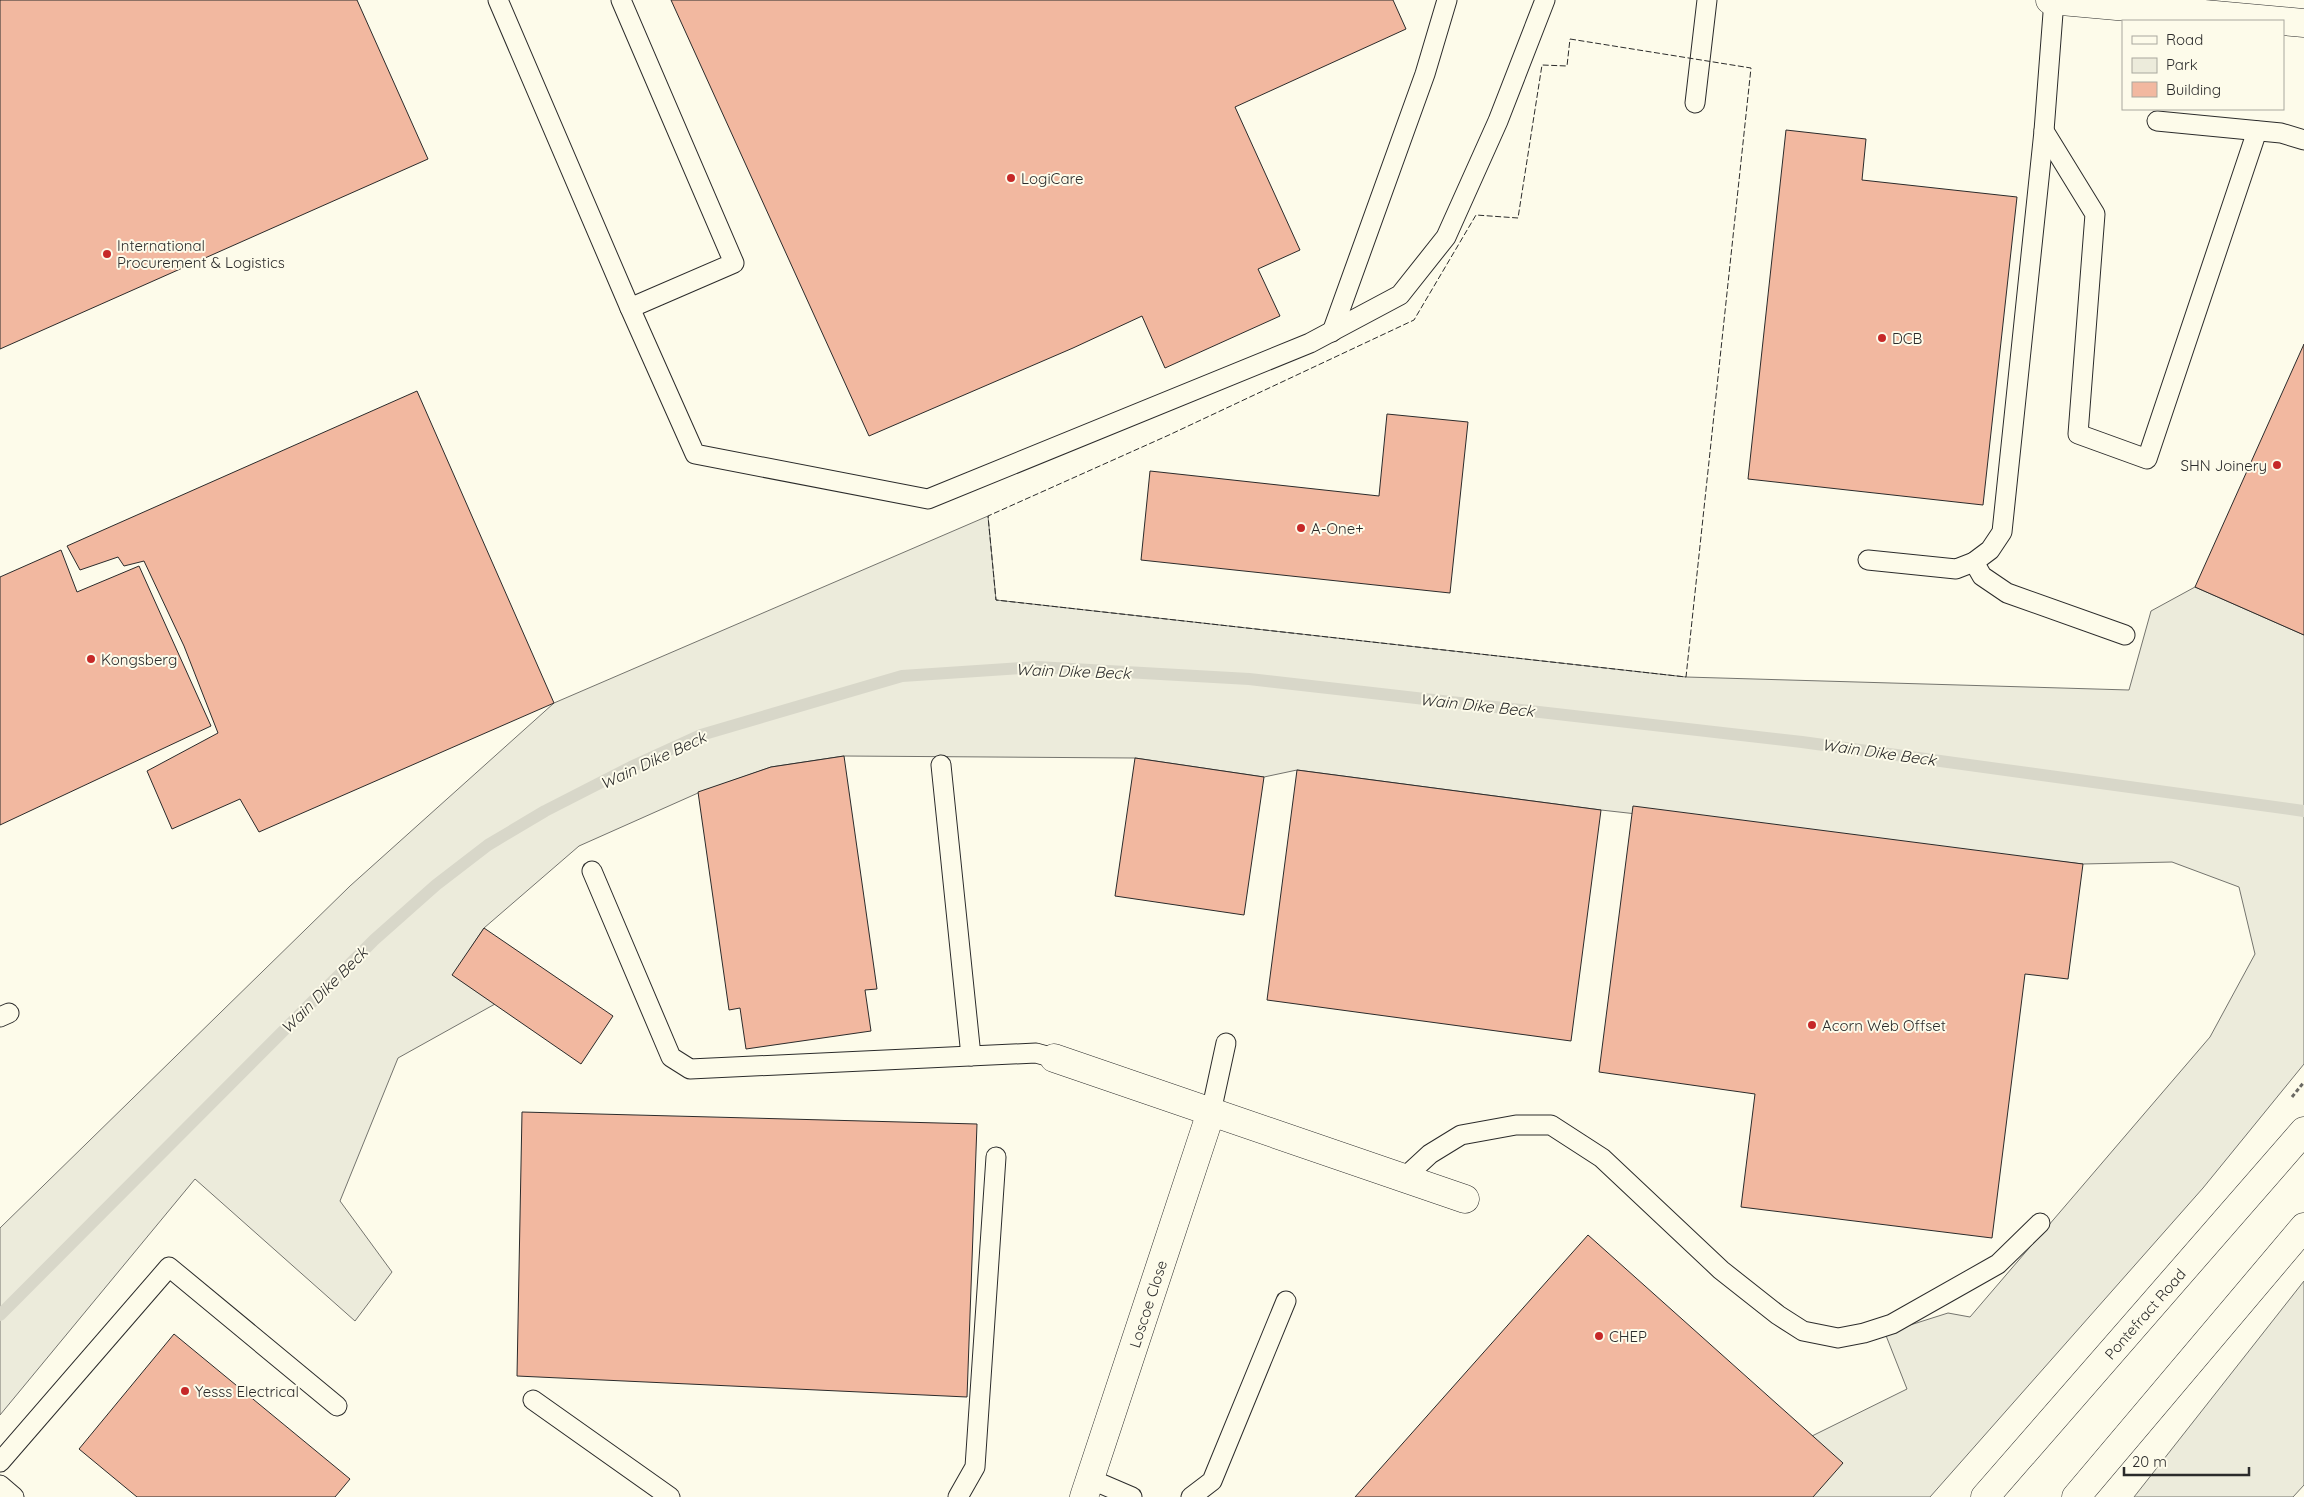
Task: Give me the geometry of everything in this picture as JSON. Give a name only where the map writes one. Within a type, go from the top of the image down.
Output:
[{"type":"street","points":[[2052,0],[2271,20]]},
{"type":"street","points":[[2284,21],[2304,23]]},
{"type":"street","points":[[1054,1058],[1465,1200]]},
{"type":"street","name":"Loscoe Close","points":[[1087,1488],[1211,1112]]},
{"type":"street","name":"Pontefract Road","points":[[1985,1497],[2304,1131]]},
{"type":"street","points":[[2076,1497],[2304,1228]]},
{"type":"lane","points":[[498,0],[630,308],[695,454],[928,499],[1310,343],[1400,295],[1446,237],[1498,121],[1545,0]]},
{"type":"lane","points":[[621,0],[734,263],[630,308]]},
{"type":"lane","points":[[1332,332],[1425,74],[1446,0]]},
{"type":"lane","points":[[1695,103],[1706,0]]},
{"type":"lane","points":[[1868,560],[1956,569],[1974,562],[1990,550],[2002,532],[2044,131],[2052,0]]},
{"type":"lane","points":[[2157,121],[2281,133],[2304,140]]},
{"type":"lane","points":[[2044,131],[2095,214],[2078,434],[2147,459],[2257,131]]},
{"type":"lane","points":[[1974,562],[1982,576],[2007,593],[2125,635]]},
{"type":"lane","points":[[941,764],[971,1056]]},
{"type":"lane","points":[[592,871],[671,1057],[690,1069],[1036,1053],[1054,1058]]},
{"type":"lane","points":[[1211,1112],[1226,1043]]},
{"type":"lane","points":[[1404,1178],[1430,1154],[1461,1135],[1516,1125],[1551,1125],[1602,1158],[1721,1270],[1778,1315],[1803,1331],[1838,1338],[1864,1333],[1892,1324],[1948,1293],[1998,1264],[2040,1222]]},
{"type":"lane","points":[[958,1497],[974,1467],[996,1157]]},
{"type":"lane","points":[[0,1462],[169,1267],[337,1406]]},
{"type":"lane","points":[[1191,1497],[1212,1481],[1286,1301]]},
{"type":"lane","points":[[534,1400],[670,1497]]},
{"type":"lane","points":[[0,1485],[14,1497]]},
{"type":"lane","points":[[1087,1488],[1132,1497]]},
{"type":"green space","points":[[988,516],[996,600],[1686,677],[2129,690],[2151,611],[2195,587],[2304,635],[2304,1064],[2203,1188],[1930,1497],[1813,1497],[1812,1436],[1907,1389],[1885,1333],[1948,1313],[1970,1317],[2210,1037],[2255,954],[2239,887],[2172,862],[2083,864],[1601,810],[1297,770],[1264,777],[1135,758],[844,756],[771,767],[698,793],[579,846],[484,928],[453,975],[495,1004],[398,1058],[340,1201],[392,1272],[355,1321],[195,1179],[0,1415],[0,1228],[350,886],[554,703]]},
{"type":"green space","points":[[2304,1281],[2304,1485],[2293,1497],[2134,1497]]},
{"type":"building","name":"International Procurement & Logistics","points":[[0,0],[357,0],[428,159],[0,349]]},
{"type":"building","name":"LogiCare","points":[[671,0],[1393,0],[1406,29],[1235,107],[1300,250],[1258,269],[1280,316],[1165,368],[1142,316],[1073,348],[869,436]]},
{"type":"building","name":"DCB","points":[[1786,130],[1866,139],[1862,180],[2017,197],[1983,505],[1748,479]]},
{"type":"building","name":"SHN Joinery","points":[[2304,344],[2304,635],[2195,587]]},
{"type":"building","points":[[417,391],[554,703],[259,832],[240,799],[172,829],[147,771],[218,733],[184,646],[144,561],[124,566],[118,557],[80,570],[67,546]]},
{"type":"building","name":"A-One+","points":[[1387,414],[1468,422],[1450,593],[1141,560],[1150,471],[1379,496]]},
{"type":"building","name":"Kongsberg","points":[[61,550],[77,592],[139,566],[211,726],[0,825],[0,577]]},
{"type":"building","points":[[844,756],[877,989],[865,990],[871,1031],[746,1049],[740,1008],[729,1010],[698,792],[771,767]]},
{"type":"building","points":[[1135,758],[1264,777],[1244,915],[1115,896]]},
{"type":"building","points":[[1297,770],[1601,810],[1571,1041],[1267,1000]]},
{"type":"building","name":"Acorn Web Offset","points":[[1633,806],[2083,864],[2068,979],[2025,974],[1992,1238],[1741,1207],[1755,1094],[1599,1072]]},
{"type":"building","points":[[484,928],[613,1016],[581,1064],[452,975]]},
{"type":"building","points":[[522,1112],[977,1124],[967,1397],[517,1376]]},
{"type":"building","name":"CHEP","points":[[1588,1235],[1843,1463],[1813,1497],[1355,1497]]},
{"type":"building","name":"Yesss Electrical","points":[[174,1334],[350,1479],[335,1497],[137,1497],[79,1449]]},
{"type":"waterway","name":"Wain Dike Beck","points":[[0,1315],[374,940],[436,885],[488,845],[545,811],[631,767],[701,735],[902,676],[1037,667],[1249,679],[1802,742],[2304,811]]},
{"type":"fence","points":[[1570,39],[1751,68],[1686,677],[996,600],[988,516],[1169,435],[1414,320],[1476,215],[1518,218],[1542,65],[1567,66],[1570,39]]},
{"type":"place","name":"LogiCare","points":[[1011,178]]},
{"type":"place","name":"International Procurement & Logistics","points":[[107,254]]},
{"type":"place","name":"DCB","points":[[1882,338]]},
{"type":"place","name":"SHN Joinery","points":[[2277,465]]},
{"type":"place","name":"A-One+","points":[[1301,528]]},
{"type":"place","name":"Kongsberg","points":[[91,659]]},
{"type":"place","name":"Acorn Web Offset","points":[[1812,1025]]},
{"type":"place","name":"CHEP","points":[[1599,1336]]},
{"type":"place","name":"Yesss Electrical","points":[[185,1391]]}]
